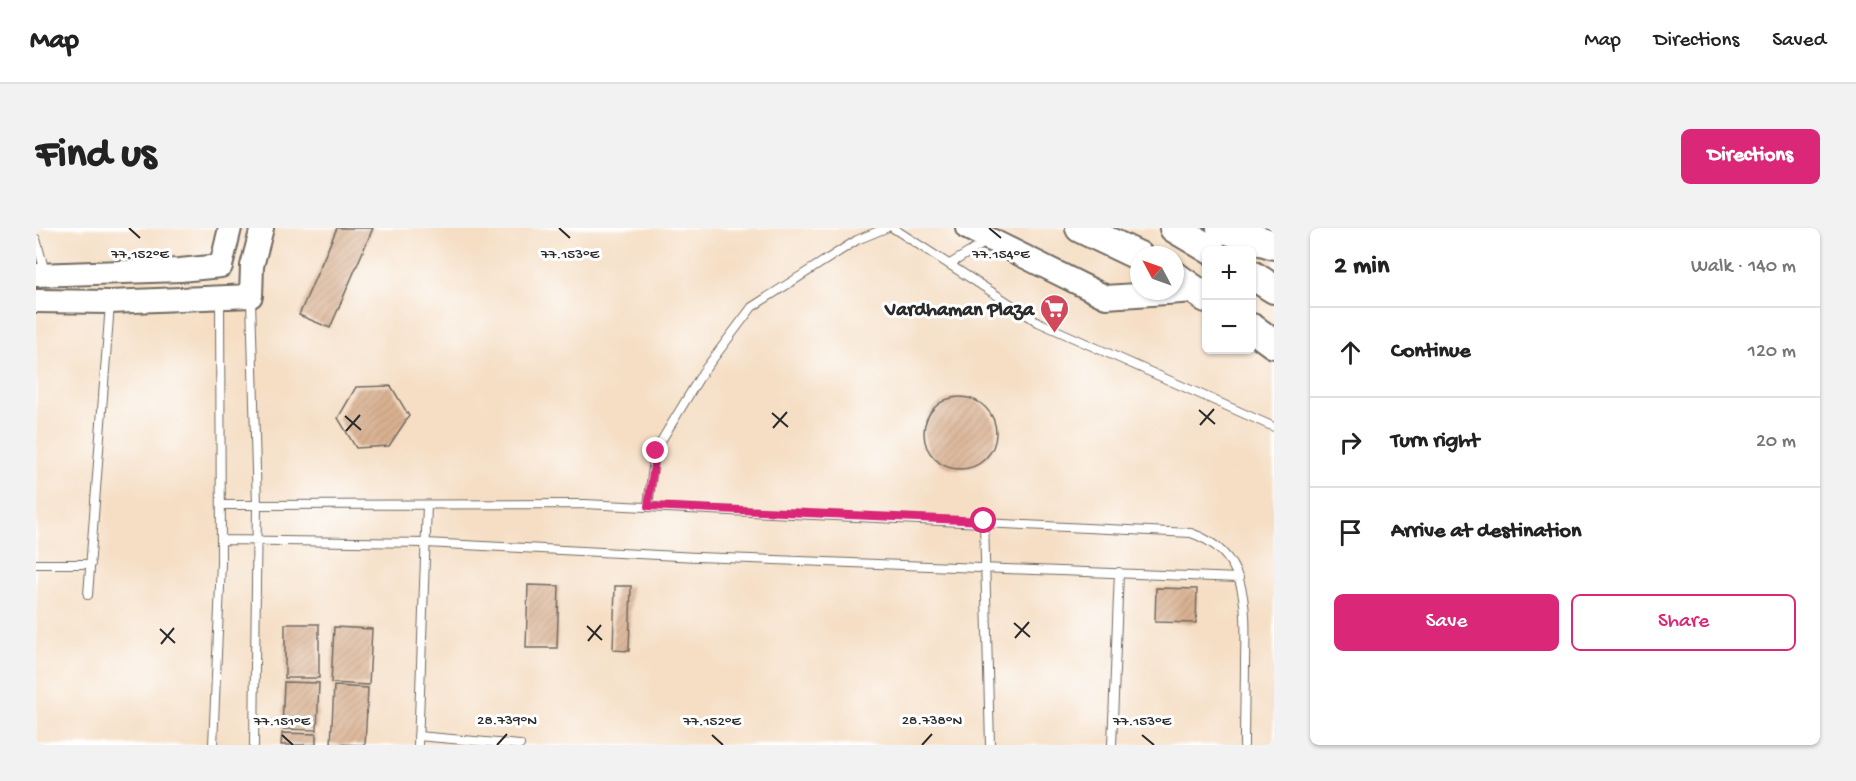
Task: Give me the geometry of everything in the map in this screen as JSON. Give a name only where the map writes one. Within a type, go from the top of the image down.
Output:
[{"type":"highway","points":[[1080,228],[1130,252]]},
{"type":"highway","points":[[1174,228],[1204,246]]},
{"type":"highway","points":[[1221,228],[1274,245]]},
{"type":"highway","points":[[1256,278],[1274,289]]},
{"type":"highway","points":[[1256,331],[1274,344]]},
{"type":"main road","points":[[220,296],[221,266],[230,228]]},
{"type":"main road","points":[[36,301],[110,302],[251,296],[252,266],[262,228]]},
{"type":"main road","points":[[967,228],[1106,297],[1192,288]]},
{"type":"main road","points":[[41,274],[252,266]]},
{"type":"lane","points":[[648,506],[656,451],[703,372],[752,307],[857,240],[886,228]]},
{"type":"lane","points":[[893,228],[1038,322],[1274,427]]},
{"type":"lane","points":[[36,239],[41,274]]},
{"type":"lane","points":[[950,264],[990,240]]},
{"type":"lane","points":[[213,745],[221,540],[220,296]]},
{"type":"lane","points":[[251,296],[257,505],[254,745]]},
{"type":"lane","points":[[88,595],[110,302]]},
{"type":"lane","points":[[221,505],[648,506],[1191,533],[1209,539],[1226,556],[1239,578],[1246,607],[1244,745]]},
{"type":"lane","points":[[427,505],[418,741],[520,745]]},
{"type":"lane","points":[[984,521],[990,745]]},
{"type":"lane","points":[[221,540],[426,543],[1239,578]]},
{"type":"lane","points":[[36,564],[91,564]]},
{"type":"lane","points":[[1112,745],[1119,572]]},
{"type":"building","points":[[337,228],[373,228],[330,328],[299,315]]},
{"type":"building","points":[[391,386],[409,416],[389,446],[356,448],[338,418],[356,387]]},
{"type":"building","points":[[960,397],[980,403],[990,413],[996,433],[990,453],[980,463],[960,469],[940,463],[930,453],[924,433],[930,413],[940,403]]},
{"type":"building","points":[[528,585],[559,586],[557,648],[526,648]]},
{"type":"building","points":[[615,586],[631,586],[629,651],[613,650]]},
{"type":"building","points":[[1156,588],[1197,589],[1196,623],[1155,622]]},
{"type":"building","points":[[285,624],[319,624],[319,678],[285,678]]},
{"type":"building","points":[[334,627],[372,629],[369,685],[331,683]]},
{"type":"building","points":[[284,682],[319,683],[317,730],[282,729]]},
{"type":"building","points":[[334,686],[368,688],[365,745],[331,744]]},
{"type":"building","points":[[282,733],[316,734],[316,745],[281,745]]},
{"type":"place","name":"Vardhaman Plaza","points":[[1055,334]]},
{"type":"route","points":[[656,451],[648,506],[984,521]]}]
